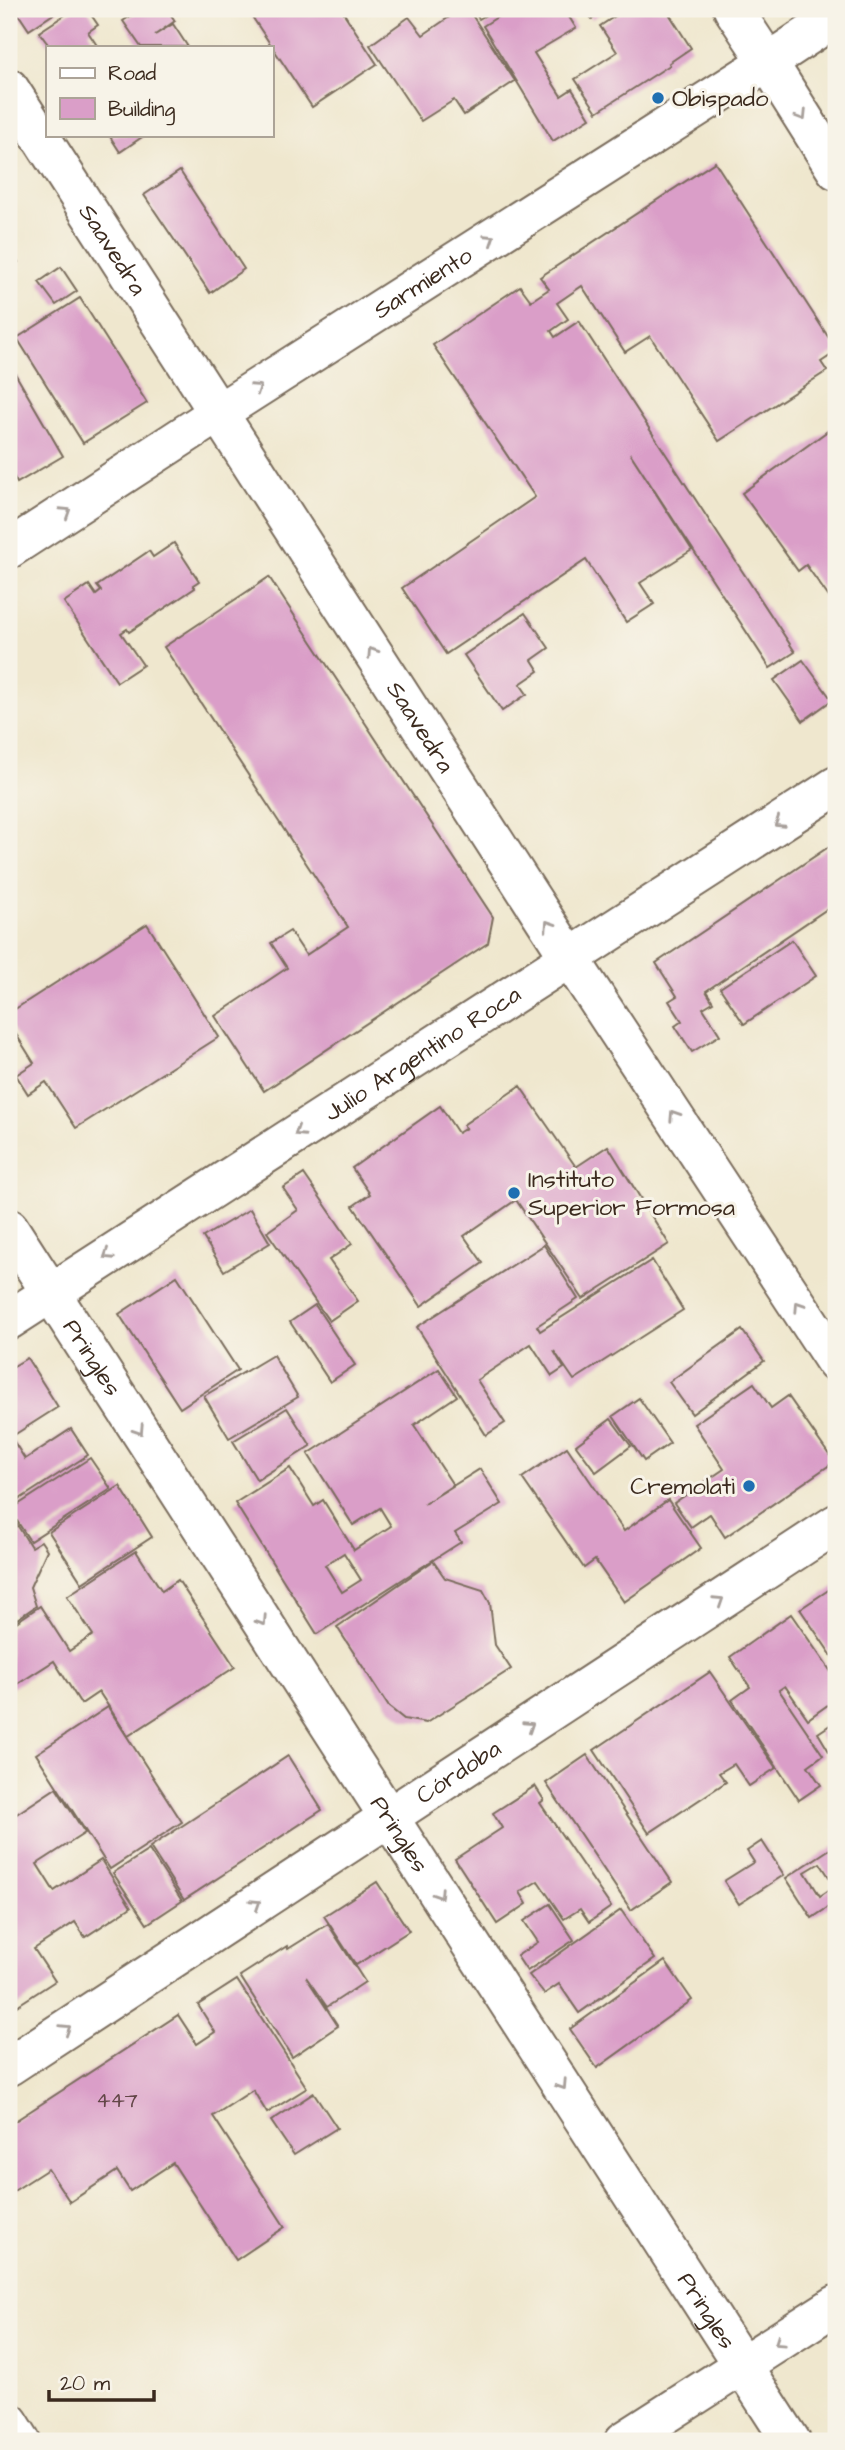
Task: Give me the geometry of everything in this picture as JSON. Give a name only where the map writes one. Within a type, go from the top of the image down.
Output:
[{"type":"street","points":[[733,9],[836,170]]},
{"type":"street","name":"Sarmiento","points":[[9,549],[836,17]]},
{"type":"street","name":"Saavedra","points":[[9,88],[569,957],[836,1363]]},
{"type":"street","name":"Julio Argentino Roca","points":[[9,1320],[836,786]]},
{"type":"street","name":"Pringles","points":[[9,1228],[791,2441]]},
{"type":"street","name":"Córdoba","points":[[9,2066],[836,1524]]},
{"type":"street","points":[[624,2441],[836,2305]]},
{"type":"street","points":[[9,2422],[21,2441]]},
{"type":"building","points":[[15,9],[61,9],[29,30]]},
{"type":"building","points":[[74,9],[87,9],[98,25],[88,32],[97,46],[49,46],[39,32]]},
{"type":"building","points":[[141,9],[167,9],[175,21],[155,35],[173,24],[187,46],[140,46],[123,21]]},
{"type":"building","points":[[247,9],[347,9],[343,12],[377,64],[312,107]]},
{"type":"building","points":[[461,9],[468,9],[515,81],[464,115],[454,100],[421,121],[370,45],[409,17],[423,35]]},
{"type":"building","points":[[472,9],[496,9],[479,19]]},
{"type":"building","points":[[510,9],[564,9],[576,28],[534,53],[561,96],[572,89],[590,118],[553,141],[483,26]]},
{"type":"building","points":[[585,9],[607,9],[592,19]]},
{"type":"building","points":[[626,9],[666,9],[691,48],[669,63],[670,65],[597,112],[575,79],[617,52],[600,26]]},
{"type":"building","points":[[110,136],[144,136],[120,152]]},
{"type":"building","points":[[715,162],[836,349],[836,352],[821,362],[827,371],[719,441],[650,336],[625,352],[582,286],[557,303],[568,319],[551,331],[555,337],[579,321],[795,652],[770,668],[630,453],[692,550],[640,583],[654,604],[626,622],[586,560],[446,654],[402,588],[535,497],[433,345],[520,286],[531,301],[549,289],[540,277]]},
{"type":"building","points":[[180,171],[244,269],[210,293],[144,195]]},
{"type":"building","points":[[9,247],[18,262],[9,267]]},
{"type":"building","points":[[61,267],[77,291],[56,305],[39,282]]},
{"type":"building","points":[[80,298],[147,403],[83,443],[17,338]]},
{"type":"building","points":[[9,363],[63,456],[17,483],[9,468]]},
{"type":"building","points":[[836,425],[836,607],[806,565],[798,571],[742,493]]},
{"type":"building","points":[[174,543],[199,581],[193,585],[195,588],[129,632],[127,629],[121,633],[143,665],[117,682],[64,602],[89,585],[96,595],[101,591],[97,586],[149,551],[153,557]]},
{"type":"building","points":[[269,577],[493,917],[488,943],[264,1091],[215,1016],[287,968],[271,943],[290,931],[306,955],[348,927],[164,647]]},
{"type":"building","points":[[525,613],[549,648],[532,660],[539,671],[520,684],[527,694],[502,711],[464,655]]},
{"type":"building","points":[[803,660],[832,700],[803,721],[774,680]]},
{"type":"building","points":[[836,842],[836,916],[830,907],[706,991],[713,1002],[703,1008],[720,1035],[692,1052],[675,1026],[682,1021],[669,1001],[677,996],[656,963]]},
{"type":"building","points":[[147,924],[219,1037],[76,1128],[46,1082],[28,1094],[16,1075],[34,1063],[9,1023],[9,1013]]},
{"type":"building","points":[[792,940],[816,976],[744,1024],[720,988]]},
{"type":"building","points":[[520,1086],[576,1167],[608,1146],[669,1244],[583,1299],[516,1200],[464,1236],[483,1263],[421,1306],[353,1206],[370,1194],[352,1168],[440,1106],[458,1133],[466,1128],[463,1125]]},
{"type":"building","points":[[304,1174],[352,1244],[329,1260],[358,1301],[329,1321],[267,1232],[298,1210],[283,1188]]},
{"type":"building","points":[[250,1209],[270,1243],[224,1271],[203,1237]]},
{"type":"building","points":[[544,1245],[578,1299],[537,1326],[540,1331],[652,1260],[683,1310],[574,1380],[554,1351],[564,1368],[552,1376],[531,1344],[477,1380],[505,1423],[486,1435],[417,1327]]},
{"type":"building","points":[[177,1276],[238,1370],[180,1408],[119,1314]]},
{"type":"building","points":[[315,1305],[355,1365],[330,1382],[290,1322]]},
{"type":"building","points":[[742,1330],[764,1361],[692,1414],[669,1382]]},
{"type":"building","points":[[273,1355],[298,1397],[229,1438],[204,1396]]},
{"type":"building","points":[[27,1358],[58,1407],[11,1437],[25,1459],[71,1429],[88,1455],[9,1506],[9,1369]]},
{"type":"building","points":[[439,1369],[457,1396],[414,1425],[453,1485],[424,1504],[480,1469],[502,1504],[455,1533],[461,1542],[317,1634],[235,1503],[290,1468],[314,1506],[323,1500],[354,1550],[391,1526],[380,1508],[353,1525],[308,1454]],"holes":[[[344,1553],[361,1580],[342,1592],[325,1565]]]},
{"type":"building","name":"Cremolati","points":[[754,1383],[771,1408],[788,1396],[834,1462],[725,1537],[710,1514],[691,1527],[674,1503],[724,1469],[694,1424]]},
{"type":"building","points":[[639,1398],[670,1443],[644,1461],[613,1416]]},
{"type":"building","points":[[287,1408],[311,1446],[257,1480],[233,1441]]},
{"type":"building","points":[[611,1419],[631,1446],[596,1472],[576,1445]]},
{"type":"building","points":[[567,1447],[624,1531],[668,1500],[701,1548],[624,1602],[595,1560],[584,1568],[522,1478]]},
{"type":"building","points":[[90,1458],[111,1489],[30,1541],[10,1510]]},
{"type":"building","points":[[120,1486],[152,1537],[82,1583],[49,1532]]},
{"type":"building","points":[[9,1512],[31,1547],[41,1541],[47,1550],[30,1587],[36,1606],[17,1619],[9,1607]]},
{"type":"building","points":[[136,1551],[162,1591],[178,1580],[235,1667],[128,1736],[99,1692],[81,1704],[54,1661],[10,1689],[9,1627],[40,1606],[69,1651],[93,1635],[67,1596]]},
{"type":"building","points":[[433,1561],[445,1578],[483,1590],[490,1603],[495,1645],[511,1669],[426,1723],[404,1719],[389,1707],[337,1627]]},
{"type":"building","points":[[836,1585],[836,1662],[800,1609]]},
{"type":"building","points":[[791,1614],[836,1679],[836,1699],[808,1719],[785,1686],[779,1690],[823,1755],[808,1766],[821,1785],[799,1800],[732,1700],[750,1687],[730,1657]]},
{"type":"building","points":[[710,1672],[776,1768],[749,1786],[734,1764],[719,1773],[726,1782],[649,1833],[594,1750]]},
{"type":"building","points":[[108,1707],[182,1822],[110,1869],[36,1754]]},
{"type":"building","points":[[836,1721],[836,1763],[818,1733]]},
{"type":"building","points":[[587,1755],[672,1882],[631,1910],[546,1783]]},
{"type":"building","points":[[288,1756],[322,1810],[184,1900],[150,1847]]},
{"type":"building","points":[[535,1786],[544,1800],[540,1803],[611,1907],[589,1922],[580,1909],[564,1919],[538,1881],[520,1892],[527,1904],[497,1924],[455,1859],[502,1828],[493,1813]]},
{"type":"building","points":[[56,1788],[85,1833],[37,1864],[54,1891],[101,1860],[131,1907],[85,1937],[75,1922],[34,1949],[55,1981],[9,2011],[9,1819]]},
{"type":"building","points":[[762,1841],[784,1875],[739,1904],[724,1881],[754,1862],[747,1851]]},
{"type":"building","points":[[836,1845],[836,1902],[812,1918],[786,1878]],"holes":[[[820,1863],[835,1886],[820,1896],[805,1872]]]},
{"type":"building","points":[[149,1850],[182,1901],[147,1924],[113,1873]]},
{"type":"building","points":[[377,1882],[409,1931],[356,1965],[324,1916]]},
{"type":"building","points":[[550,1904],[574,1940],[527,1971],[517,1956],[538,1942],[524,1921]]},
{"type":"building","points":[[621,1910],[655,1959],[579,2013],[559,1984],[544,1994],[529,1975]]},
{"type":"building","points":[[328,1924],[365,1982],[327,2007],[306,1977],[338,2026],[292,2057],[240,1976]]},
{"type":"building","points":[[665,1961],[692,2000],[597,2068],[570,2029]]},
{"type":"building","points":[[237,1980],[307,2088],[267,2113],[253,2090],[213,2116],[285,2227],[236,2260],[173,2163],[130,2191],[117,2171],[70,2202],[48,2169],[9,2194],[9,2125],[178,2015],[197,2044],[215,2032],[198,2005]]},
{"type":"building","points":[[314,2093],[337,2128],[294,2155],[271,2121]]},
{"type":"place","name":"Obispado","points":[[658,98]]},
{"type":"place","name":"Instituto Superior Formosa","points":[[514,1193]]},
{"type":"place","name":"Cremolati","points":[[749,1486]]}]
